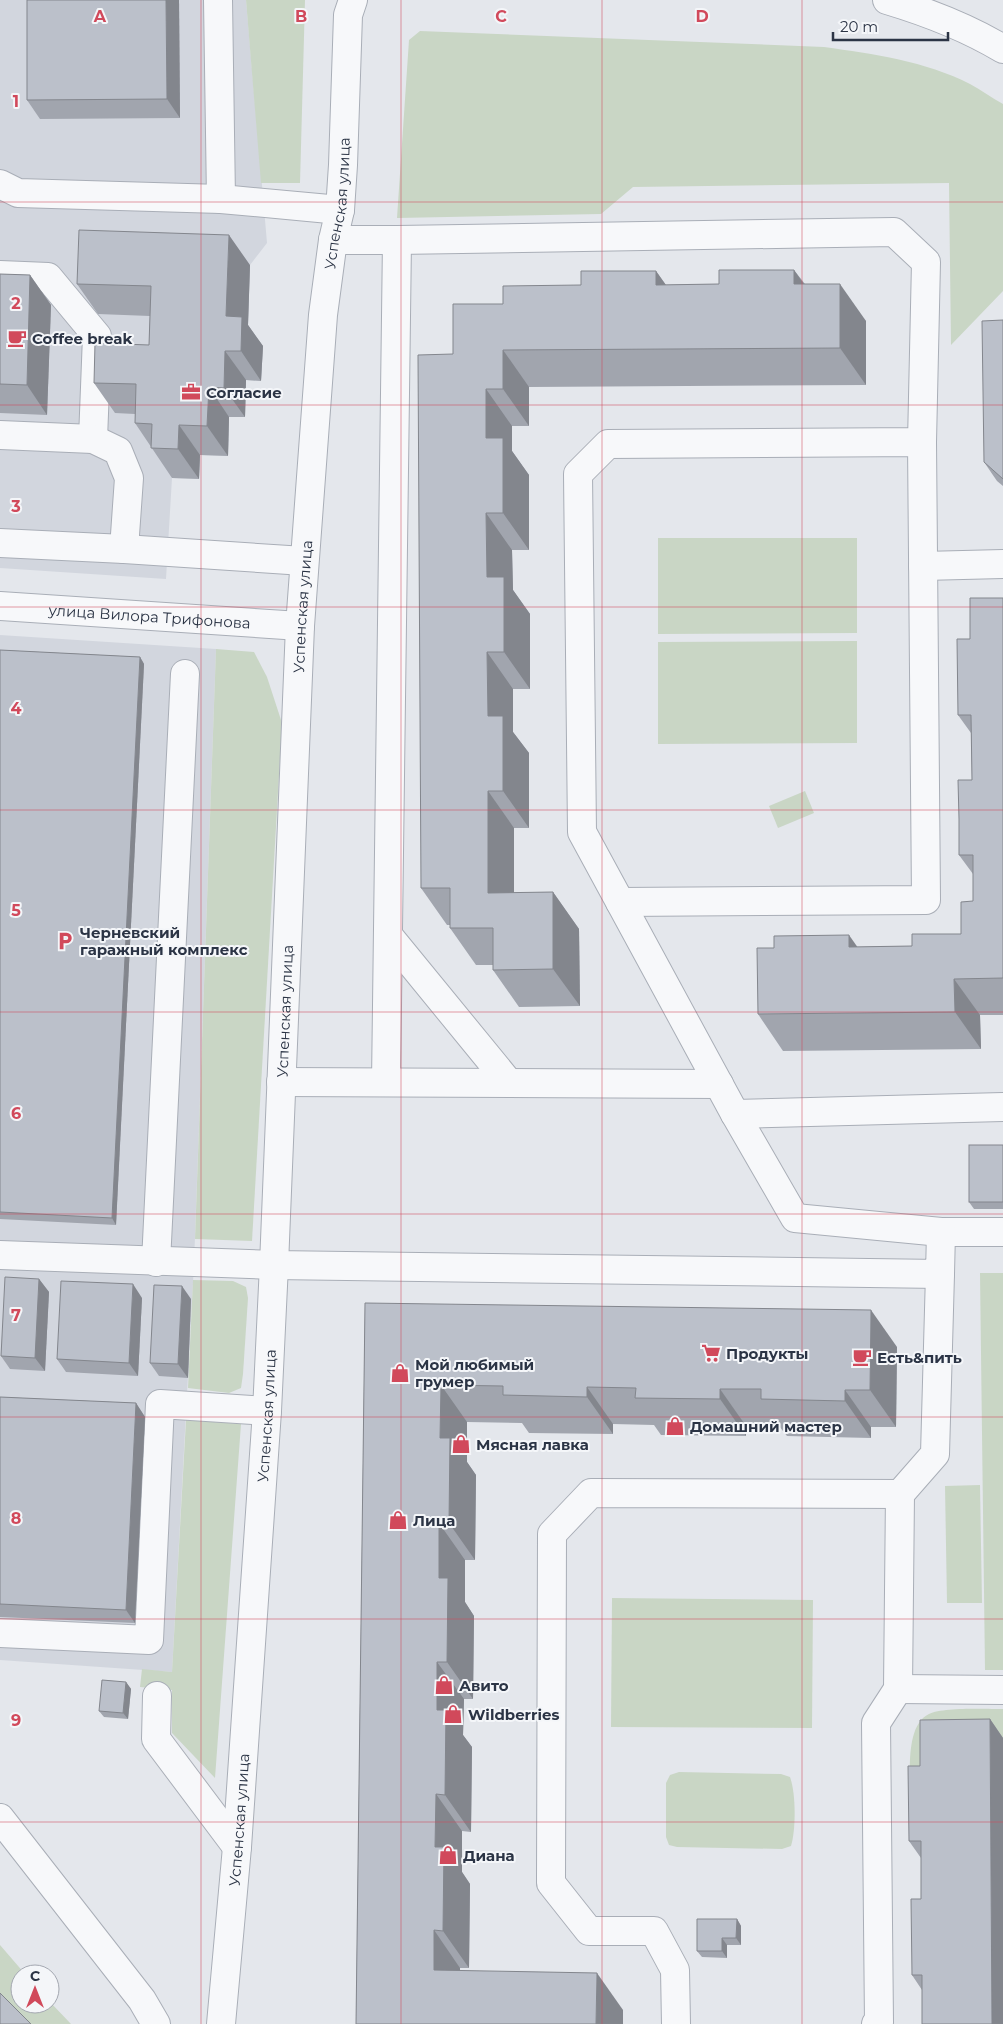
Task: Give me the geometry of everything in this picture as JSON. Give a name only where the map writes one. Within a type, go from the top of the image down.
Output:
[{"type":"street","points":[[218,0],[222,199]]},
{"type":"street","name":"Успенская улица","points":[[221,2024],[237,1847],[267,1411],[304,562],[323,315],[340,210],[348,15],[353,0]]},
{"type":"street","points":[[887,0],[932,16],[986,39],[1003,49]]},
{"type":"street","points":[[0,184],[18,193],[222,199],[340,210]]},
{"type":"street","points":[[334,240],[894,232],[926,262],[922,442],[926,900],[620,902]]},
{"type":"street","points":[[386,1082],[397,240]]},
{"type":"street","points":[[0,274],[48,277],[97,336],[93,439]]},
{"type":"street","points":[[0,435],[93,439],[118,451],[129,478],[124,549]]},
{"type":"street","points":[[922,442],[608,444],[578,474],[582,832],[718,1084],[795,1218],[941,1232],[1003,1232]]},
{"type":"street","points":[[0,544],[124,549],[304,562]]},
{"type":"street","points":[[923,566],[1003,564]]},
{"type":"street","name":"улица Вилора Трифонова","points":[[0,606],[300,626]]},
{"type":"street","points":[[156,1262],[185,674]]},
{"type":"street","points":[[388,935],[509,1083]]},
{"type":"street","points":[[281,1082],[718,1084]]},
{"type":"street","points":[[735,1114],[1003,1106]]},
{"type":"street","points":[[876,2024],[879,2022],[876,1723],[898,1689],[900,1494],[935,1454],[941,1232]]},
{"type":"street","points":[[0,1255],[274,1266],[940,1274]]},
{"type":"street","points":[[0,1633],[149,1640],[160,1404],[267,1411]]},
{"type":"street","points":[[676,2024],[675,1970],[654,1931],[588,1930],[551,1883],[552,1534],[591,1493],[900,1494]]},
{"type":"street","points":[[898,1689],[1003,1690]]},
{"type":"street","points":[[157,1696],[156,1739],[237,1847]]},
{"type":"street","points":[[0,1818],[142,2000],[156,2024]]},
{"type":"shaded area","points":[[0,0],[246,0],[267,243],[250,265],[247,345],[263,346],[261,381],[246,380],[245,417],[229,417],[228,456],[200,455],[199,479],[172,478],[166,579],[0,568]]},
{"type":"shaded area","points":[[0,635],[216,649],[194,1264],[172,1672],[0,1660]]},
{"type":"green space","points":[[246,0],[305,0],[300,183],[261,183]]},
{"type":"green space","points":[[420,31],[824,47],[862,52],[917,64],[953,76],[1003,104],[1003,291],[951,345],[949,183],[633,187],[601,214],[397,218],[409,40]]},
{"type":"green space","points":[[658,538],[857,538],[857,633],[658,634]]},
{"type":"green space","points":[[857,641],[857,743],[658,744],[658,642]]},
{"type":"green space","points":[[216,649],[254,652],[267,677],[282,723],[252,1241],[195,1239]]},
{"type":"green space","points":[[805,791],[814,813],[778,828],[769,806]]},
{"type":"green space","points":[[980,1273],[1003,1273],[1003,1670],[985,1670]]},
{"type":"green space","points":[[193,1280],[233,1281],[246,1287],[248,1298],[241,1388],[229,1393],[188,1388]]},
{"type":"green space","points":[[186,1420],[241,1424],[215,1778],[172,1733],[172,1690],[140,1687],[142,1669],[172,1672]]},
{"type":"green space","points":[[980,1485],[982,1603],[947,1603],[945,1486]]},
{"type":"green space","points":[[612,1598],[813,1600],[812,1728],[611,1727]]},
{"type":"green space","points":[[1003,1709],[1003,1756],[910,1801],[910,1753],[912,1740],[921,1720],[929,1714],[944,1710]]},
{"type":"green space","points":[[679,1772],[781,1774],[790,1777],[795,1812],[791,1846],[782,1849],[677,1847],[669,1845],[666,1837],[666,1783],[670,1775]]},
{"type":"green space","points":[[0,1945],[16,1964],[10,1964],[10,2014],[60,2014],[60,2012],[71,2024],[0,2024]]},
{"type":"building","points":[[27,0],[166,0],[167,99],[27,100]]},
{"type":"building","points":[[79,230],[229,235],[226,316],[242,317],[241,351],[225,351],[224,388],[209,387],[207,426],[179,425],[178,449],[151,448],[152,424],[135,423],[136,384],[94,383],[95,343],[149,345],[151,286],[77,284]]},
{"type":"building","points":[[719,270],[794,270],[794,284],[840,284],[840,348],[503,350],[503,389],[486,389],[486,438],[503,438],[503,513],[486,513],[487,577],[504,577],[504,652],[487,652],[488,716],[503,716],[503,791],[488,791],[488,893],[553,892],[553,969],[493,970],[493,928],[450,928],[450,888],[421,888],[418,355],[453,354],[453,304],[503,304],[503,286],[581,285],[581,271],[656,271],[656,285],[719,284]]},
{"type":"building","points":[[0,274],[30,275],[27,385],[0,384]]},
{"type":"building","points":[[1003,320],[1003,479],[984,462],[982,321]]},
{"type":"building","points":[[970,598],[1003,598],[1003,978],[954,979],[955,1012],[758,1014],[757,948],[774,948],[774,936],[849,935],[849,947],[912,946],[912,934],[961,934],[961,902],[973,901],[973,855],[959,855],[958,780],[972,780],[971,715],[958,715],[957,639],[970,639]]},
{"type":"building","name":"Черневский гаражный комплекс","points":[[0,650],[140,657],[112,1218],[0,1212]]},
{"type":"building","points":[[969,1145],[1003,1145],[1003,1202],[969,1202]]},
{"type":"building","points":[[5,1277],[39,1279],[35,1358],[1,1356]]},
{"type":"building","points":[[61,1281],[133,1284],[129,1363],[57,1359]]},
{"type":"building","points":[[154,1285],[182,1286],[178,1364],[150,1363]]},
{"type":"building","points":[[365,1303],[871,1310],[870,1390],[845,1390],[845,1401],[761,1399],[761,1389],[720,1389],[720,1399],[635,1398],[636,1388],[587,1387],[587,1397],[503,1395],[503,1386],[441,1385],[440,1438],[450,1438],[449,1523],[439,1523],[439,1578],[448,1578],[447,1662],[437,1662],[437,1710],[446,1710],[445,1795],[436,1794],[435,1847],[444,1847],[443,1931],[434,1930],[434,1970],[597,1973],[596,2024],[356,2024]]},
{"type":"building","points":[[0,1397],[136,1403],[126,1610],[0,1604]]},
{"type":"building","points":[[102,1680],[126,1682],[123,1713],[99,1711]]},
{"type":"building","points":[[990,1719],[992,2024],[922,2024],[922,1975],[912,1975],[911,1899],[921,1899],[921,1841],[909,1841],[908,1766],[920,1766],[920,1720]]},
{"type":"building","points":[[697,1919],[737,1919],[736,1938],[722,1938],[722,1951],[697,1951]]},
{"type":"building","points":[[0,1993],[10,2003],[10,2014],[21,2014],[31,2024],[0,2024]]},
{"type":"place","name":"Coffee break","points":[[17,338]]},
{"type":"place","name":"Согласие","points":[[191,392]]},
{"type":"place","name":"Черневский гаражный комплекс","points":[[65,941]]},
{"type":"place","name":"Продукты","points":[[711,1353]]},
{"type":"place","name":"Есть&пить","points":[[862,1357]]},
{"type":"place","name":"Мой любимый грумер","points":[[400,1373]]},
{"type":"place","name":"Домашний мастер","points":[[675,1426]]},
{"type":"place","name":"Мясная лавка","points":[[461,1444]]},
{"type":"place","name":"Лица","points":[[398,1520]]},
{"type":"place","name":"Авито","points":[[444,1685]]},
{"type":"place","name":"Wildberries","points":[[453,1714]]},
{"type":"place","name":"Диана","points":[[448,1855]]}]
